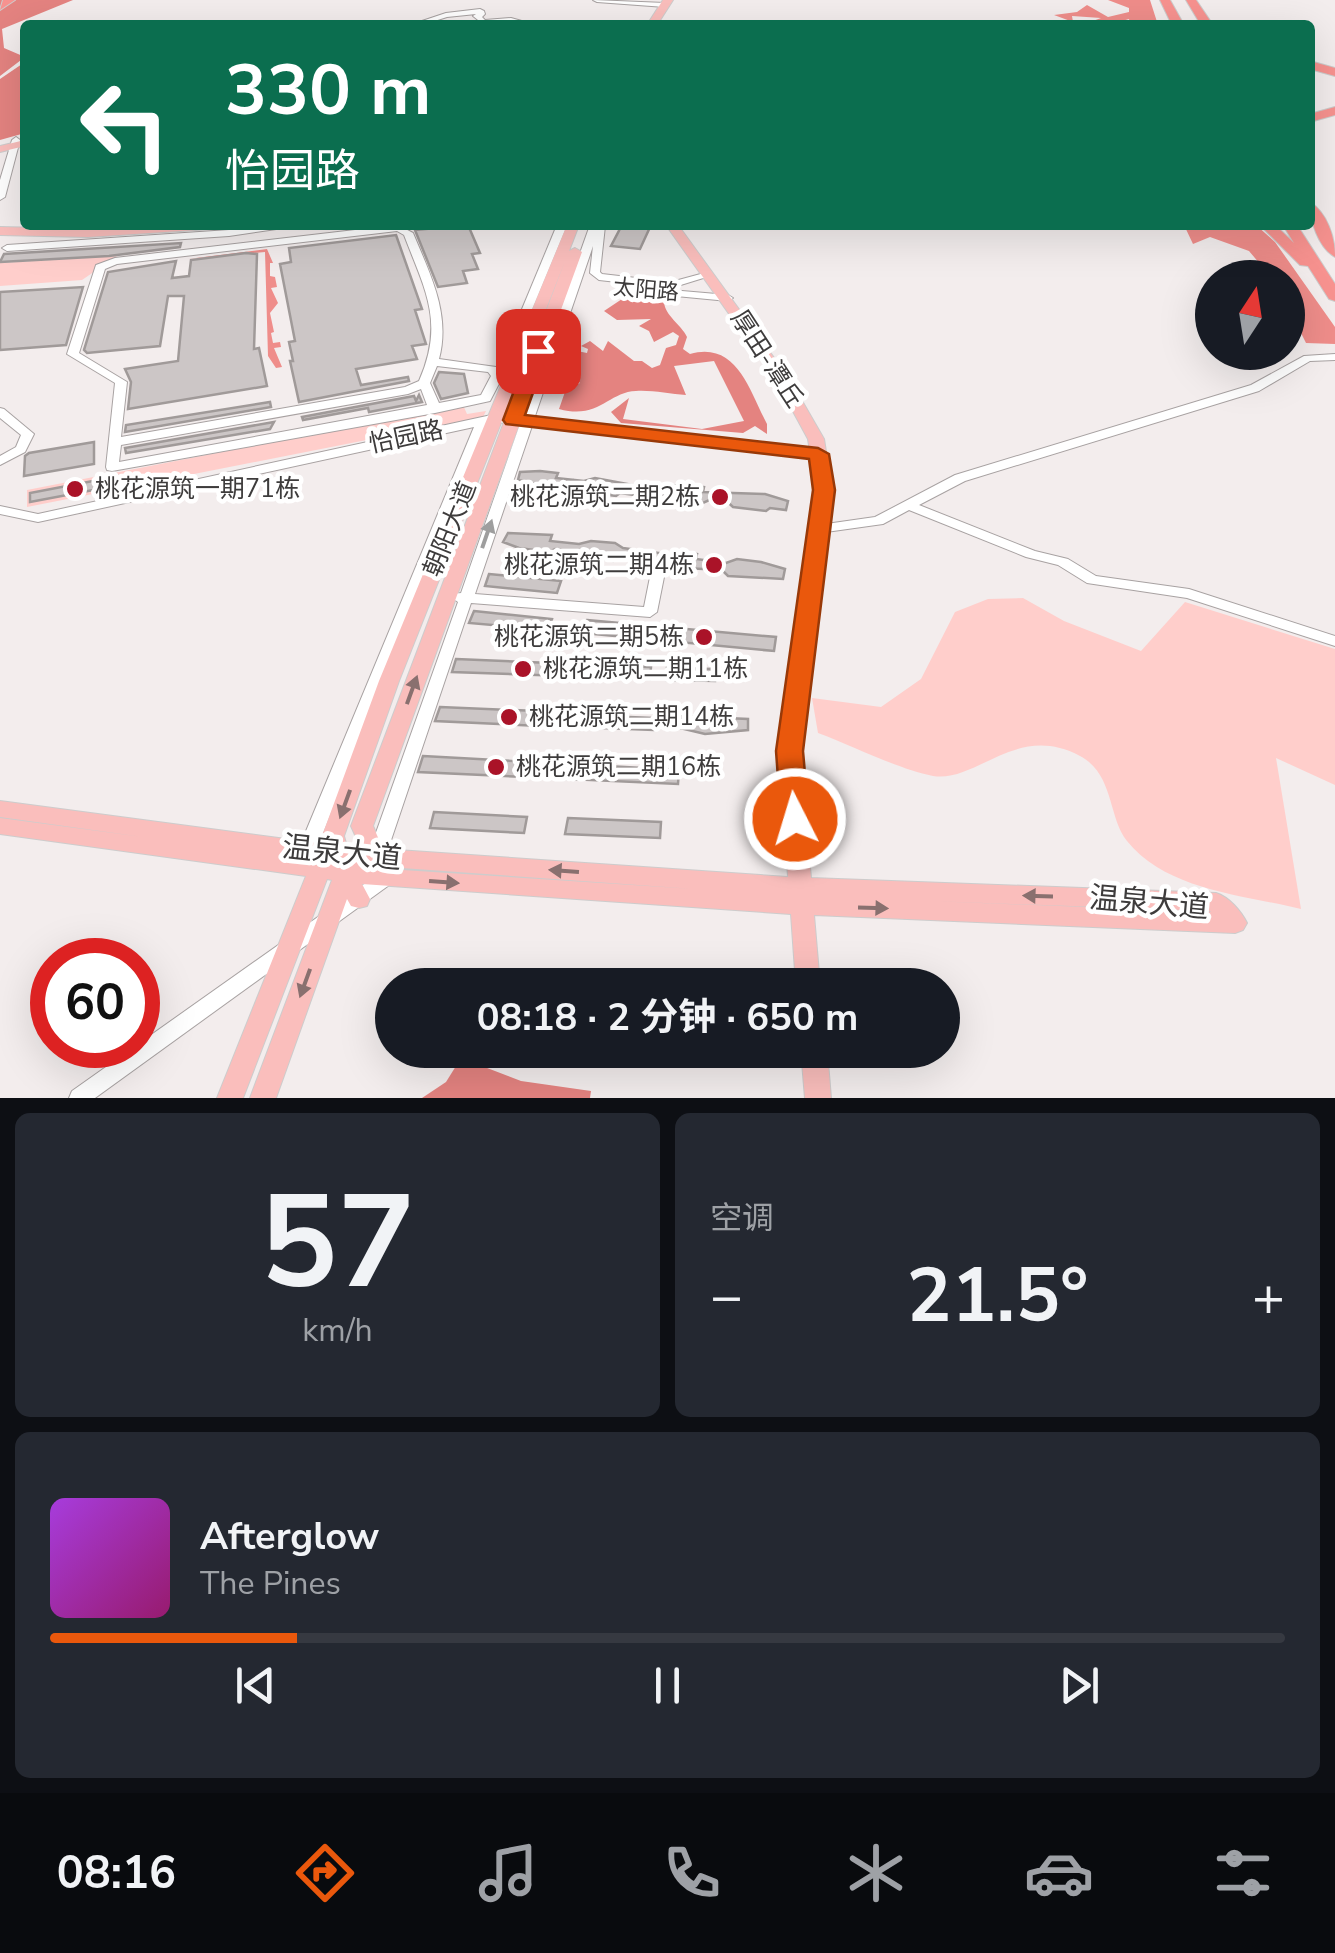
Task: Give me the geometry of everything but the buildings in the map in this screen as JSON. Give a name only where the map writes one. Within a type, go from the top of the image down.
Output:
[{"type":"highway","points":[[1188,0],[1203,20]]},
{"type":"highway","points":[[1315,216],[1335,256]]},
{"type":"highway","points":[[1315,228],[1335,256]]},
{"type":"highway","points":[[1273,230],[1322,278]]},
{"type":"highway","points":[[1293,230],[1335,296]]},
{"type":"main road","points":[[0,150],[19,143]]},
{"type":"main road","points":[[0,231],[134,230]]},
{"type":"main road","name":"朝阳大道","points":[[230,1098],[288,950],[338,860],[362,826],[456,596],[504,420],[572,230]]},
{"type":"main road","name":"朝阳大道","points":[[262,1098],[328,921],[338,860],[389,681],[504,420],[588,245],[586,230]]},
{"type":"main road","name":"厚田-潭丘","points":[[676,230],[728,298],[816,439],[824,490],[790,751],[807,968]]},
{"type":"main road","name":"温泉大道","points":[[0,809],[338,860]]},
{"type":"main road","name":"温泉大道","points":[[0,826],[338,860],[801,896],[1235,924],[1216,902],[801,896]]},
{"type":"main road","points":[[338,860],[359,899]]},
{"type":"main road","points":[[816,1068],[818,1098]]},
{"type":"street","points":[[483,18],[478,6],[490,0]]},
{"type":"street","points":[[597,0],[666,2]]},
{"type":"street","points":[[430,20],[446,15],[511,20]]},
{"type":"street","points":[[0,197],[19,143]]},
{"type":"street","points":[[8,248],[221,230]]},
{"type":"street","points":[[268,230],[269,246]]},
{"type":"street","points":[[432,362],[486,366],[496,376],[486,398],[434,409],[112,467],[121,382],[73,354],[100,267],[125,260],[404,230],[439,314],[439,345],[432,362],[424,383],[434,409]]},
{"type":"street","points":[[524,314],[560,230]]},
{"type":"street","points":[[596,230],[588,245],[599,277],[671,285],[708,275]]},
{"type":"street","name":"太阳路","points":[[569,284],[728,298]]},
{"type":"street","points":[[819,529],[878,521],[960,478],[1255,388],[1308,358],[1335,357]]},
{"type":"street","points":[[114,442],[408,390],[424,383]]},
{"type":"street","points":[[0,412],[28,434],[21,449],[0,460]]},
{"type":"street","points":[[79,1098],[359,899],[338,860],[504,420]]},
{"type":"street","name":"怡园路","points":[[0,510],[38,518],[51,516],[504,420],[818,454]]},
{"type":"street","points":[[908,505],[1031,554],[1062,562],[1092,580],[1189,594],[1335,641]]},
{"type":"street","points":[[338,860],[456,596],[650,612],[658,572]]},
{"type":"shaded area","points":[[0,0],[73,0],[2,29],[4,48],[20,55],[20,61],[0,76]]},
{"type":"shaded area","points":[[1108,0],[1150,0],[1156,20],[1072,16],[1073,20],[1068,20],[1054,15],[1077,12],[1087,5],[1108,17],[1129,12],[1129,8]]},
{"type":"shaded area","points":[[20,65],[20,134],[0,140],[0,79]]},
{"type":"shaded area","points":[[1186,230],[1262,230],[1288,260],[1257,260],[1249,251],[1210,237],[1193,244]]},
{"type":"shaded area","points":[[267,249],[273,263],[270,276],[275,277],[277,287],[271,288],[278,303],[270,313],[273,343],[280,342],[281,347],[274,348],[282,367],[276,368],[268,356],[265,252],[188,259]]},
{"type":"shaded area","points":[[117,256],[82,280],[0,286],[0,263]]},
{"type":"shaded area","points":[[1305,284],[1335,327],[1335,344],[1306,343]]},
{"type":"shaded area","points":[[631,293],[664,302],[687,337],[683,349],[690,354],[706,352],[730,361],[754,397],[767,424],[767,434],[755,426],[743,433],[621,423],[611,412],[629,398],[623,419],[702,429],[744,421],[714,361],[674,366],[686,395],[636,391],[584,411],[559,409],[566,389],[580,383],[563,367],[568,360],[579,358],[579,354],[570,354],[572,350],[587,353],[588,349],[581,346],[590,341],[603,351],[608,341],[634,361],[652,368],[660,365],[666,348],[676,345],[679,336],[673,332],[654,342],[649,331],[639,326],[651,319],[617,320],[604,311]]},
{"type":"shaded area","points":[[463,405],[467,414],[486,411],[483,417],[27,507],[27,490]]},
{"type":"shaded area","points":[[1023,598],[1064,621],[1141,651],[1185,602],[1335,649],[1335,785],[1276,758],[1301,909],[1207,888],[1162,870],[1127,841],[1105,784],[1091,764],[1057,747],[1017,749],[966,771],[933,776],[818,733],[812,698],[881,707],[921,679],[955,612],[988,599]]},
{"type":"shaded area","points":[[455,1068],[487,1068],[521,1081],[591,1091],[590,1098],[422,1098],[446,1082]]},
{"type":"place","name":"桃花源筑一期71栋","points":[[75,489]]},
{"type":"place","name":"桃花源筑二期2栋","points":[[720,497]]},
{"type":"place","name":"桃花源筑二期4栋","points":[[714,565]]},
{"type":"place","name":"桃花源筑二期5栋","points":[[704,637]]},
{"type":"place","name":"桃花源筑二期11栋","points":[[523,669]]},
{"type":"place","name":"桃花源筑二期14栋","points":[[509,717]]},
{"type":"place","name":"桃花源筑二期16栋","points":[[496,767]]},
{"type":"route","points":[[538,351],[513,420],[818,454],[824,490],[790,751],[795,819]]}]
